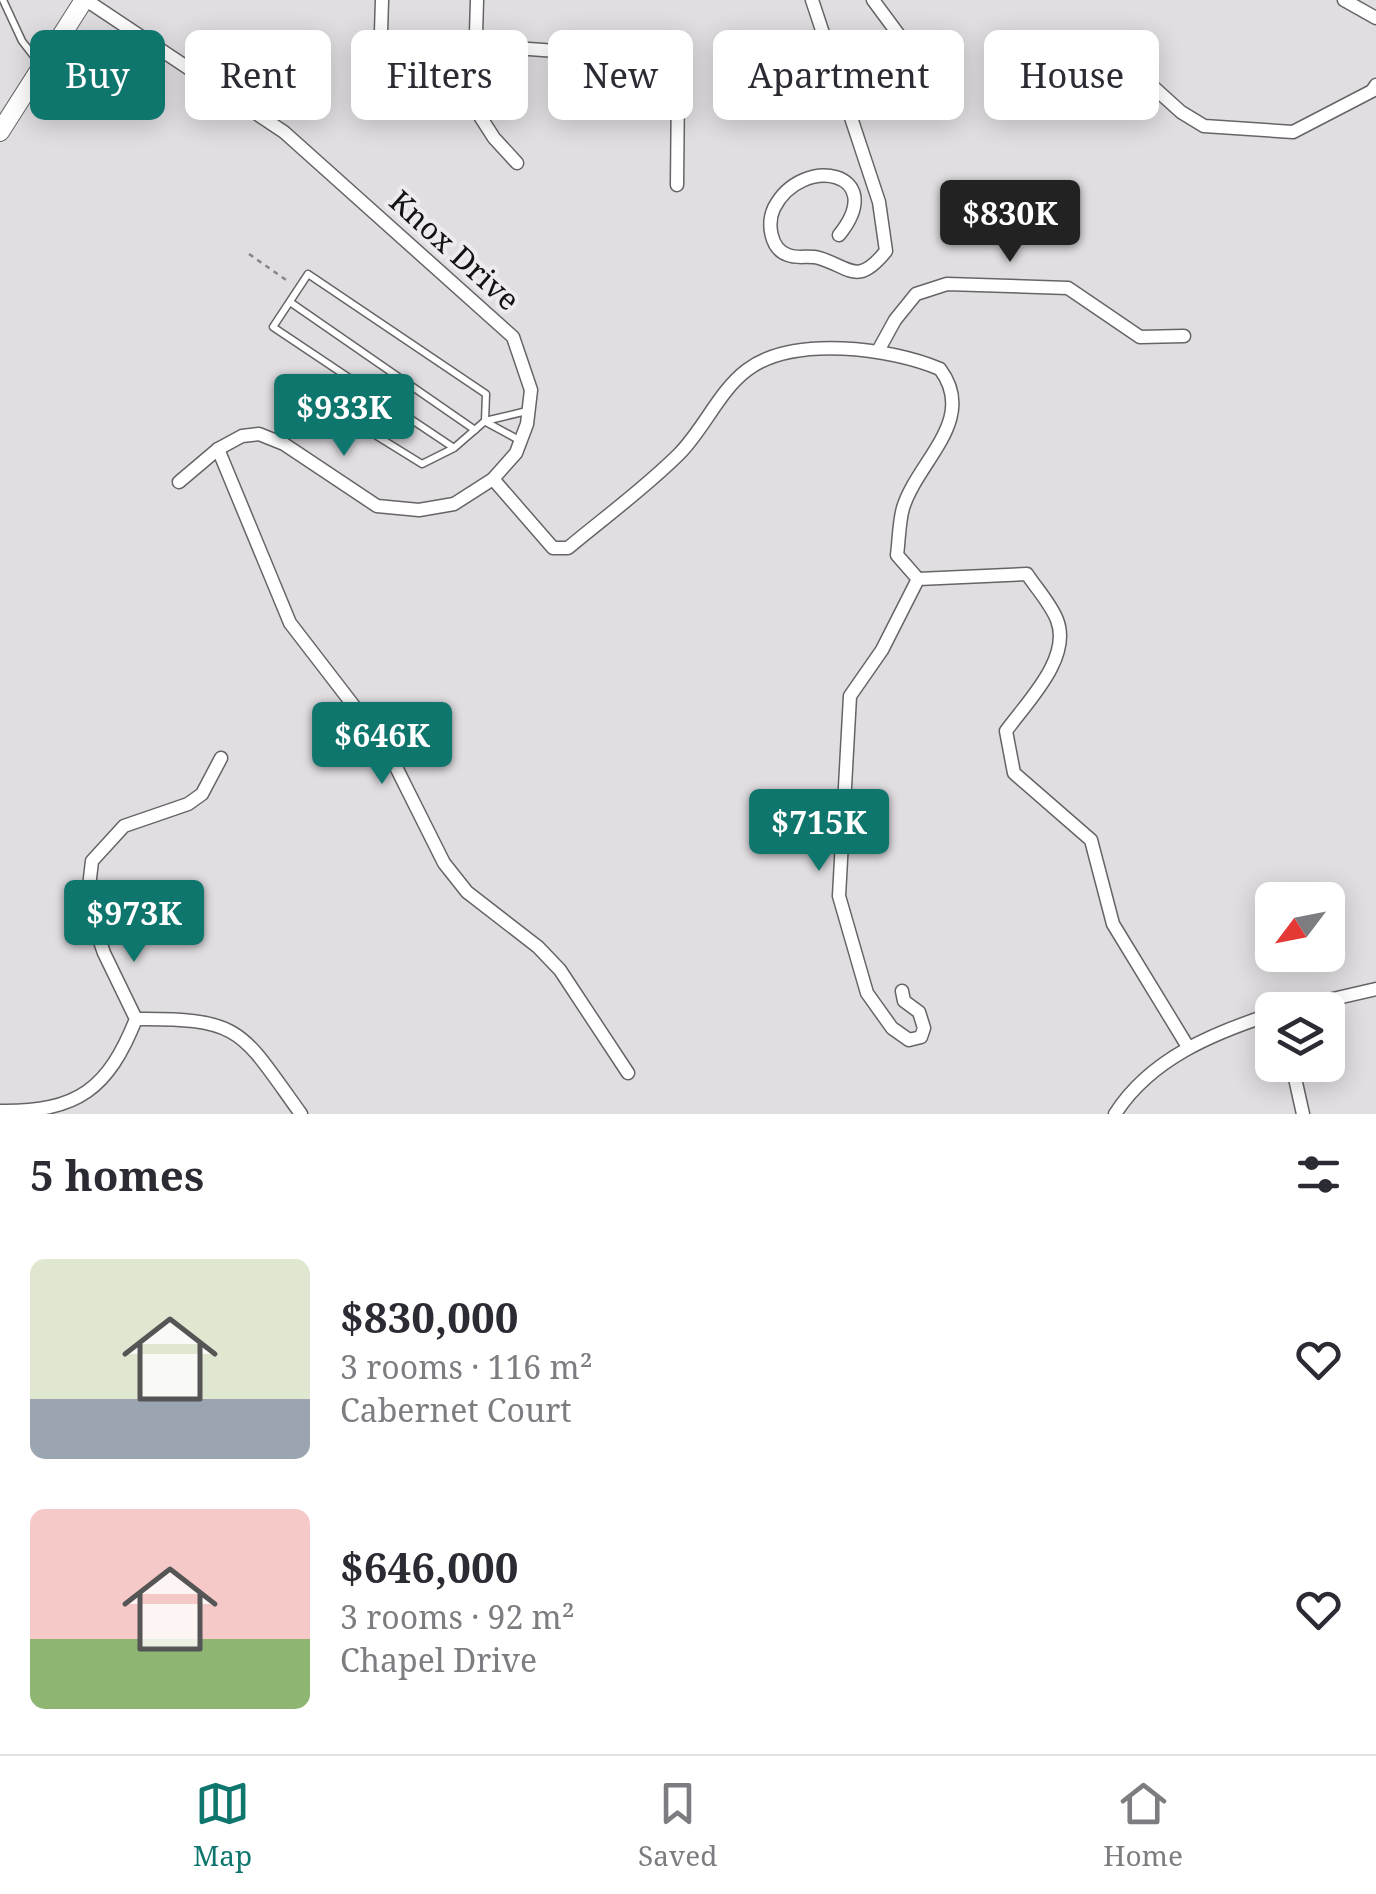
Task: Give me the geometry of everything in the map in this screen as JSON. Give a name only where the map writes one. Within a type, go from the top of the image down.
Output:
[{"type":"street","points":[[66,30],[85,0]]},
{"type":"street","name":"Knox Drive","points":[[85,0],[284,132],[513,337],[531,390],[516,453],[493,479],[454,504],[419,510],[377,506],[284,444],[259,434],[242,436],[218,449]]},
{"type":"street","points":[[380,30],[382,0]]},
{"type":"street","points":[[476,30],[478,0]]},
{"type":"street","points":[[812,0],[879,202],[886,251],[864,269],[849,273],[816,257],[786,255],[776,246],[770,232],[775,206],[787,190],[809,176],[826,174],[841,177],[852,186],[856,197],[852,219],[839,235]]},
{"type":"street","points":[[873,0],[895,30]]},
{"type":"street","points":[[1344,0],[1376,18]]},
{"type":"street","points":[[528,49],[612,56],[678,85],[677,185]]},
{"type":"street","points":[[1159,92],[1204,126],[1293,132],[1376,85]]},
{"type":"street","points":[[0,132],[30,86]]},
{"type":"street","points":[[482,120],[517,164]]},
{"type":"street","points":[[878,351],[895,320],[916,294],[947,284],[1068,288],[1140,337],[1184,336]]},
{"type":"street","points":[[493,479],[541,538],[553,548],[568,548],[681,452],[745,371],[781,355],[816,349],[878,351],[940,369],[954,393],[951,419],[903,508],[897,554],[918,579]]},
{"type":"street","points":[[180,482],[218,449],[290,623],[387,749],[444,863],[467,892],[538,947],[560,970],[628,1073]]},
{"type":"street","points":[[918,579],[1027,574],[1057,619],[1062,641],[1054,662],[1006,731],[1014,774],[1091,840],[1113,924],[1188,1048]]},
{"type":"street","points":[[902,991],[904,1001],[919,1012],[924,1028],[920,1037],[909,1040],[892,1028],[867,993],[839,896],[850,696],[882,650],[918,579]]},
{"type":"street","points":[[0,1111],[66,1102],[82,1096],[102,1081],[120,1058],[136,1019],[104,953],[87,904],[92,861],[124,826],[188,804],[202,794],[221,758]]},
{"type":"street","points":[[1345,996],[1376,989]]},
{"type":"street","points":[[136,1019],[190,1019],[231,1030],[257,1053],[301,1114]]},
{"type":"street","points":[[1115,1114],[1141,1082],[1188,1048],[1255,1020]]},
{"type":"street","points":[[1296,1082],[1303,1114]]},
{"type":"lane","points":[[4,0],[30,55]]},
{"type":"lane","points":[[454,448],[273,327],[308,274],[486,394],[485,421]]},
{"type":"lane","points":[[290,302],[475,430]]},
{"type":"lane","points":[[378,398],[359,425],[422,464],[454,448],[485,421],[528,411]]},
{"type":"lane","points":[[485,421],[520,440]]},
{"type":"path","points":[[248,254],[299,289]]}]
